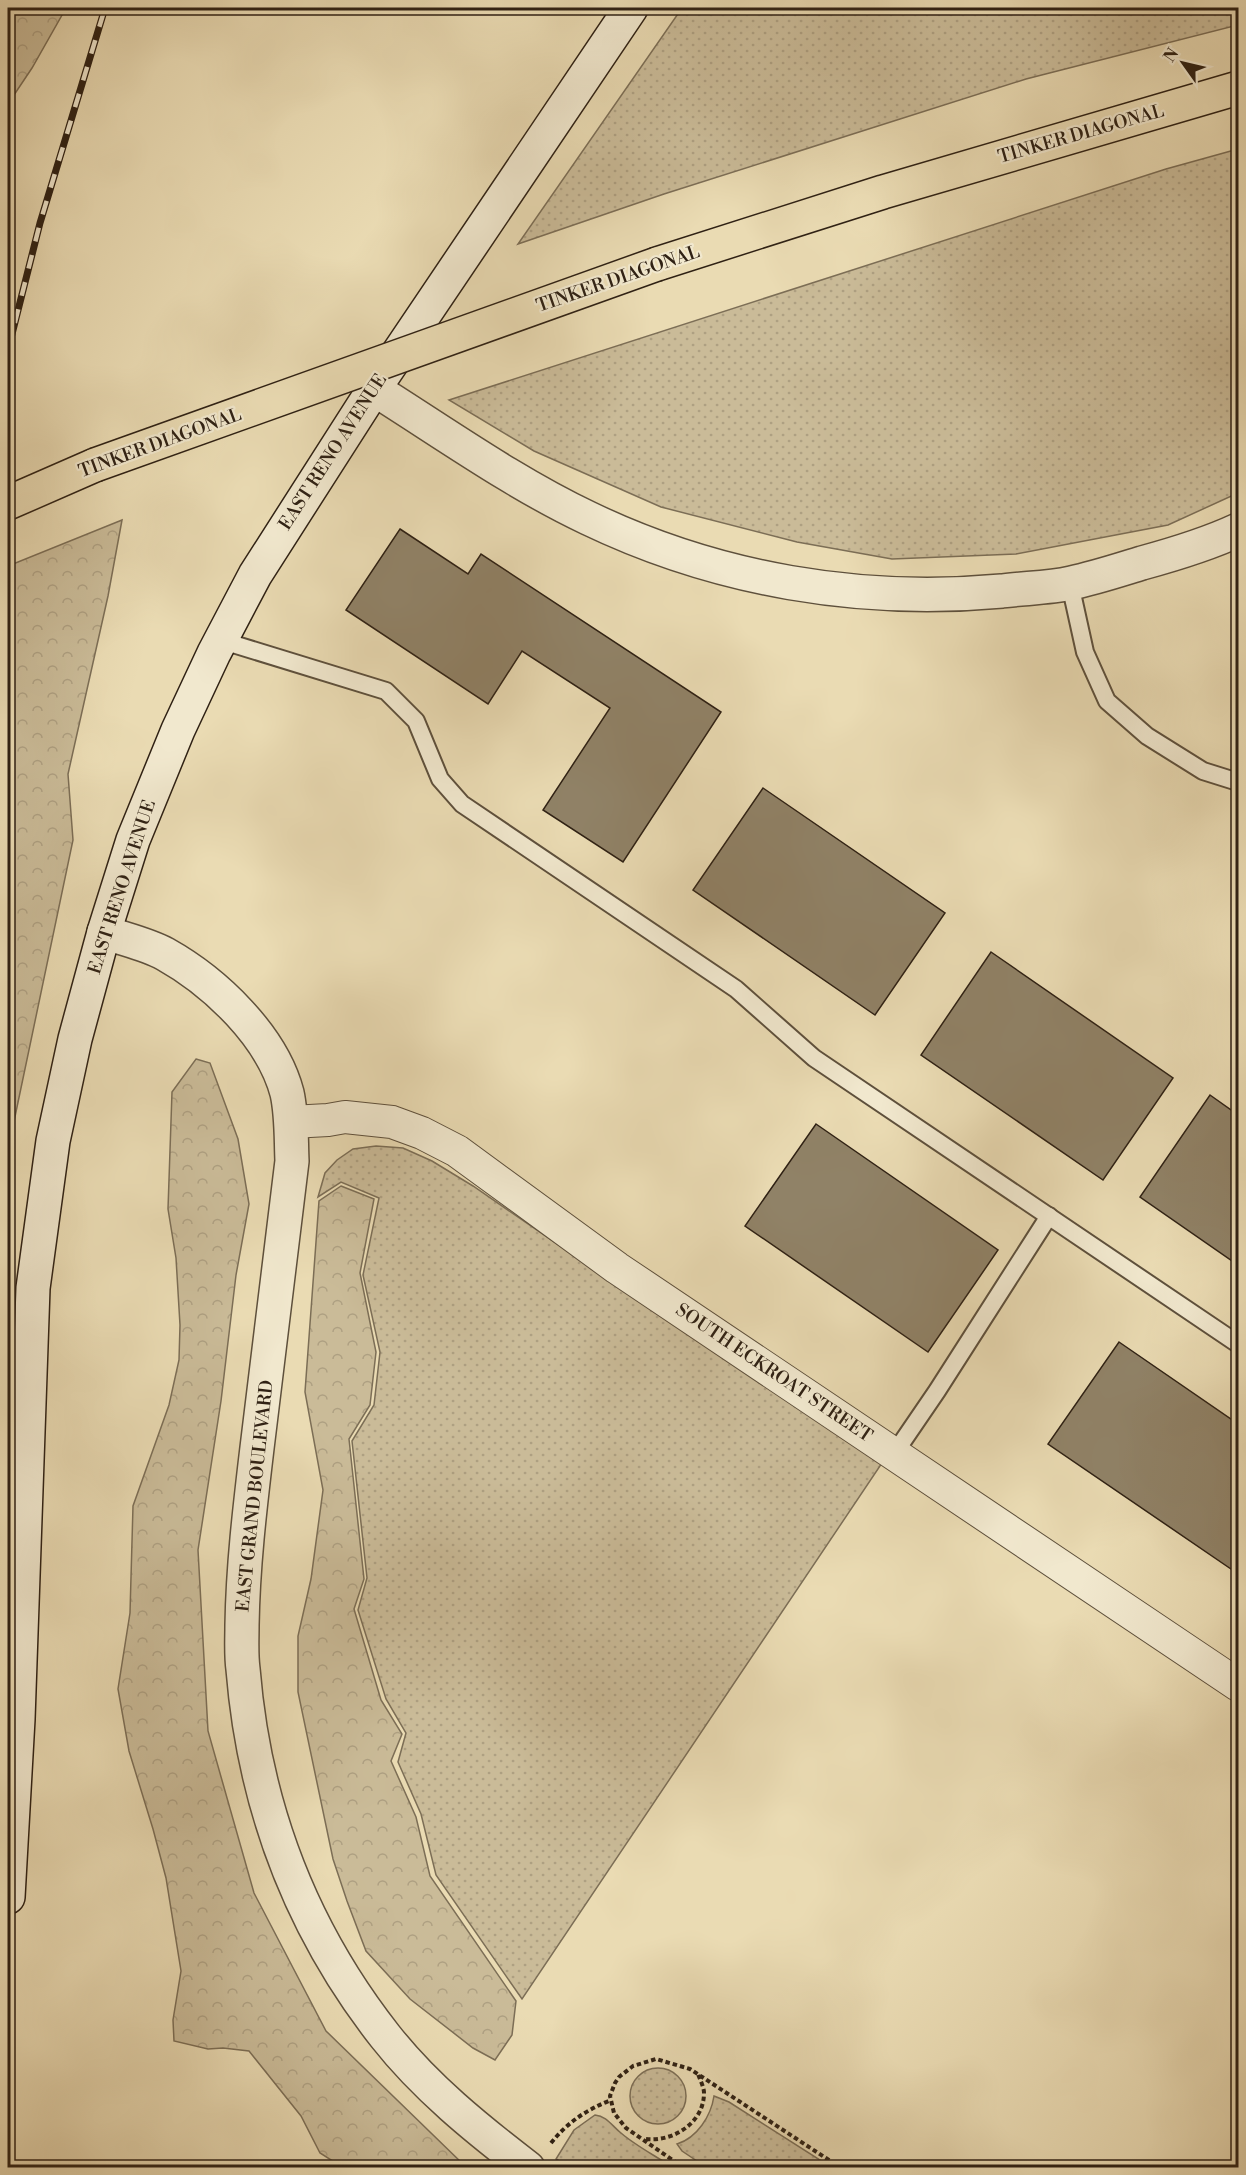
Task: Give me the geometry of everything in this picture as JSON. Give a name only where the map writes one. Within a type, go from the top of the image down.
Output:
[{"type":"highway","name":"TINKER DIAGONAL","points":[[8,503],[95,465],[657,264],[883,192],[1239,88]]},
{"type":"highway","points":[[8,494],[95,465]]},
{"type":"street","name":"EAST RENO AVENUE","points":[[8,1897],[18,1719],[33,1288],[53,1141],[75,1039],[104,932],[133,840],[178,730],[220,640],[255,575],[374,389],[631,8]]},
{"type":"street","points":[[374,389],[534,490],[619,532],[712,564],[770,580],[880,594],[962,594],[1070,584],[1237,536]]},
{"type":"street","name":"EAST GRAND BOULEVARD","points":[[104,932],[164,953],[215,990],[261,1038],[275,1062],[286,1093],[291,1122],[292,1161],[242,1586],[242,1667],[250,1726],[265,1799],[281,1853],[297,1892],[345,1980],[386,2038],[461,2115],[528,2168]]},
{"type":"street","name":"SOUTH ECKROAT STREET","points":[[291,1122],[345,1117],[392,1122],[422,1133],[457,1151],[617,1268],[1239,1685]]},
{"type":"lane","points":[[1070,584],[1084,652],[1107,701],[1147,736],[1203,771],[1239,782]]},
{"type":"lane","points":[[220,640],[386,691],[416,721],[440,779],[462,804],[736,989],[814,1058],[1239,1344]]},
{"type":"lane","points":[[894,1454],[1049,1216]]},
{"type":"path","points":[[684,2168],[626,2128],[614,2113],[610,2096],[619,2077],[633,2066],[656,2059],[690,2069],[841,2168]]},
{"type":"path","points":[[645,2139],[668,2138],[688,2126],[702,2104],[704,2090],[698,2074]]},
{"type":"path","points":[[550,2144],[562,2128],[578,2115],[611,2100]]},
{"type":"green space","points":[[8,8],[66,8],[32,68],[10,101],[8,100]]},
{"type":"green space","points":[[682,8],[1238,8],[1238,25],[1026,79],[664,194],[518,244]]},
{"type":"green space","points":[[1238,149],[1238,493],[1168,525],[1016,554],[892,559],[797,542],[661,507],[534,451],[449,400],[1166,169]]},
{"type":"green space","points":[[122,520],[108,596],[68,774],[73,840],[8,1150],[8,566]]},
{"type":"green space","points":[[196,1059],[210,1063],[238,1139],[249,1204],[236,1275],[221,1401],[198,1550],[208,1731],[254,1893],[326,2031],[465,2166],[342,2167],[320,2153],[301,2116],[249,2051],[208,2049],[174,2041],[173,2020],[181,1971],[166,1878],[129,1751],[118,1689],[130,1613],[133,1506],[169,1405],[179,1360],[180,1325],[176,1258],[168,1209],[172,1092]]},
{"type":"green space","points":[[376,1146],[403,1148],[432,1161],[473,1186],[695,1339],[882,1463],[522,1999],[436,1875],[421,1814],[398,1762],[406,1733],[386,1699],[358,1610],[367,1578],[352,1441],[374,1405],[380,1352],[363,1275],[379,1198],[341,1182],[318,1197],[325,1173],[337,1160],[353,1149]]},
{"type":"green space","points":[[341,1186],[374,1199],[360,1273],[376,1352],[370,1405],[349,1439],[364,1579],[354,1609],[381,1700],[402,1734],[391,1761],[416,1817],[430,1876],[516,2001],[512,2035],[495,2060],[473,2048],[410,1999],[366,1951],[333,1859],[298,1692],[298,1636],[311,1579],[323,1490],[305,1392],[319,1201]]},
{"type":"green space","points":[[653,2068],[663,2068],[678,2076],[684,2085],[686,2096],[684,2107],[678,2116],[663,2124],[653,2124],[642,2119],[635,2112],[630,2101],[630,2091],[635,2080],[642,2073]]},
{"type":"green space","points":[[714,2096],[729,2102],[831,2167],[706,2167],[682,2151],[677,2144],[691,2137],[702,2125],[710,2111]]},
{"type":"green space","points":[[595,2115],[606,2119],[633,2142],[672,2167],[570,2167],[556,2159],[574,2130]]},
{"type":"building","points":[[400,529],[468,574],[481,554],[721,712],[623,862],[543,810],[610,708],[522,651],[488,704],[346,610]]},
{"type":"building","points":[[763,788],[945,913],[875,1015],[693,890]]},
{"type":"building","points":[[991,952],[1173,1078],[1103,1180],[921,1055]]},
{"type":"building","points":[[1210,1095],[1238,1115],[1238,1265],[1140,1197]]},
{"type":"building","points":[[816,1124],[998,1250],[928,1352],[745,1226]]},
{"type":"building","points":[[1119,1342],[1238,1424],[1238,1558],[1231,1569],[1048,1444]]},
{"type":"railway","points":[[8,350],[40,223],[105,8]]}]
